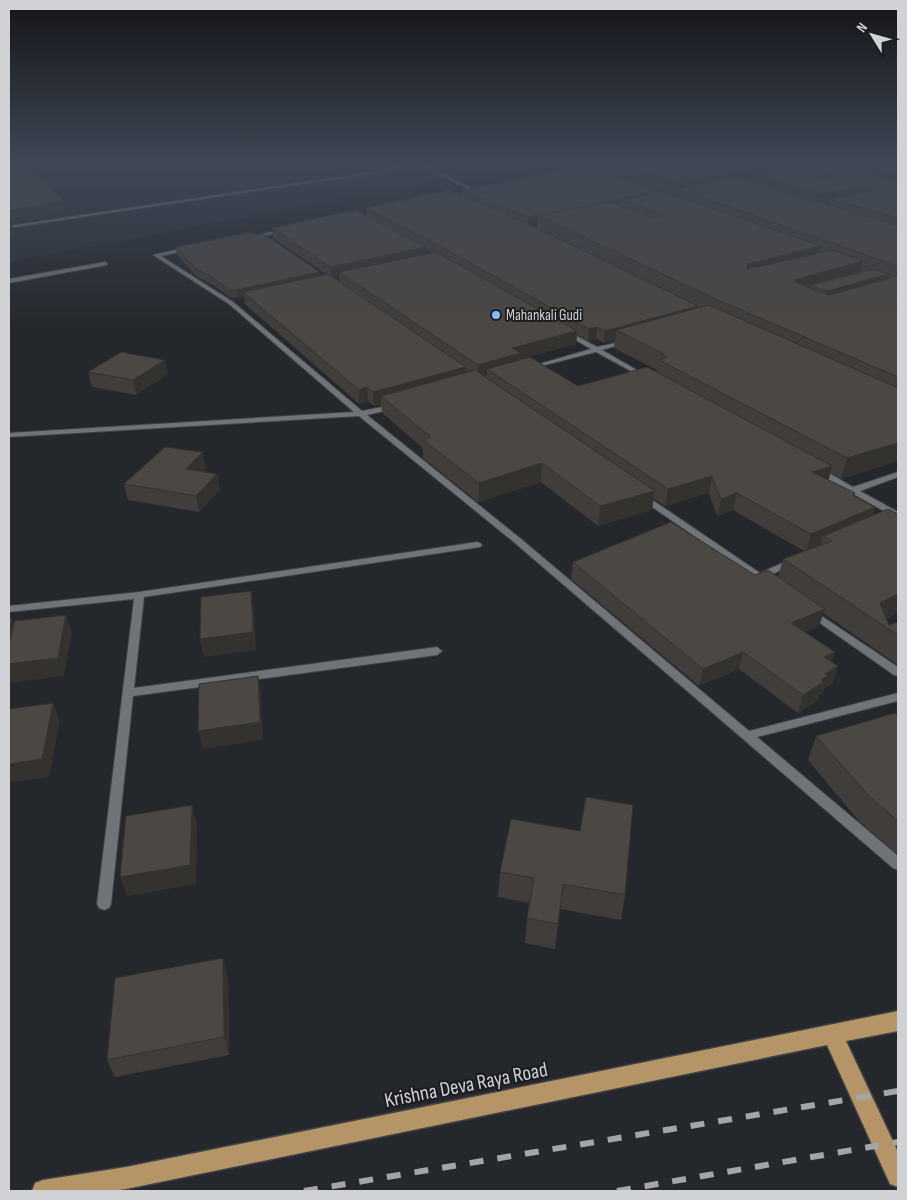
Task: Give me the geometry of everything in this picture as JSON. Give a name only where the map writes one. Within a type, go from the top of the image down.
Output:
[{"type":"main road","name":"Krishna Deva Raya Road","points":[[43,1191],[126,1178],[834,1036],[898,1021]]},
{"type":"main road","points":[[834,1036],[898,1176]]},
{"type":"street","points":[[9,227],[56,220]]},
{"type":"street","points":[[9,231],[21,229]]},
{"type":"street","points":[[243,239],[290,229]]},
{"type":"street","points":[[262,235],[270,240]]},
{"type":"street","points":[[194,248],[156,255],[235,302],[361,414],[518,541],[898,864]]},
{"type":"street","points":[[9,281],[105,264]]},
{"type":"street","points":[[563,331],[656,383]]},
{"type":"street","points":[[523,370],[633,339]]},
{"type":"street","points":[[9,435],[361,414],[400,404]]},
{"type":"street","points":[[811,467],[852,490],[895,519]]},
{"type":"street","points":[[852,490],[898,474]]},
{"type":"street","points":[[638,493],[772,585]]},
{"type":"street","points":[[9,609],[139,595],[477,545]]},
{"type":"street","points":[[759,576],[802,558]]},
{"type":"street","points":[[104,904],[139,595]]},
{"type":"street","points":[[802,606],[898,672]]},
{"type":"street","points":[[128,693],[437,651]]},
{"type":"street","points":[[746,736],[898,698]]},
{"type":"shaded area","points":[[9,220],[232,220],[9,262]]},
{"type":"building","points":[[309,220],[374,220],[426,247],[331,267],[272,228]]},
{"type":"building","points":[[389,220],[519,220],[698,306],[605,331],[597,327],[589,329]]},
{"type":"building","points":[[549,220],[746,220],[821,246],[748,264],[747,269],[833,250],[863,261],[794,280],[795,282],[829,295],[898,276],[898,377],[713,298]]},
{"type":"building","points":[[767,220],[879,220],[898,226],[898,266]]},
{"type":"building","points":[[252,232],[257,235],[262,233],[320,272],[230,290],[195,268],[176,247]]},
{"type":"building","points":[[436,252],[577,331],[512,348],[521,353],[478,365],[339,272]]},
{"type":"building","points":[[873,269],[889,274],[827,291],[810,285]]},
{"type":"building","points":[[328,274],[466,367],[373,392],[367,387],[359,390],[243,292]]},
{"type":"building","points":[[709,305],[898,388],[898,443],[847,458],[659,360],[667,357],[616,330]]},
{"type":"building","points":[[121,352],[165,360],[133,380],[88,372]]},
{"type":"building","points":[[530,357],[578,386],[647,367],[832,466],[812,472],[855,493],[852,495],[875,507],[811,534],[737,493],[721,499],[712,476],[668,489],[487,369]]},
{"type":"building","points":[[475,370],[655,491],[600,506],[542,463],[479,483],[423,440],[431,437],[381,396]]},
{"type":"building","points":[[165,447],[203,452],[186,469],[217,474],[196,496],[124,484]]},
{"type":"building","points":[[888,509],[898,514],[898,594],[880,603],[889,625],[898,622],[898,635],[783,559],[832,541],[823,536]]},
{"type":"building","points":[[671,522],[755,575],[768,570],[825,609],[791,623],[835,652],[824,657],[838,666],[825,674],[828,676],[821,680],[824,682],[803,695],[743,652],[703,669],[573,562]]},
{"type":"building","points":[[251,591],[253,632],[200,639],[201,597]]},
{"type":"building","points":[[66,615],[58,658],[9,664],[9,644],[15,621]]},
{"type":"building","points":[[12,618],[9,630],[9,619]]},
{"type":"building","points":[[258,676],[260,722],[198,731],[199,684]]},
{"type":"building","points":[[53,703],[42,759],[9,764],[9,709]]},
{"type":"building","points":[[895,713],[898,715],[898,821],[869,796],[816,736]]},
{"type":"building","points":[[586,797],[633,805],[625,895],[563,884],[558,924],[527,918],[534,878],[500,872],[511,819],[580,831]]},
{"type":"building","points":[[192,805],[190,865],[120,877],[126,816]]},
{"type":"building","points":[[223,958],[224,1037],[107,1060],[115,978]]},
{"type":"railway","points":[[304,1191],[898,1091]]},
{"type":"railway","points":[[617,1191],[898,1142]]},
{"type":"place","name":"Mahankali Gudi","points":[[496,315]]}]
